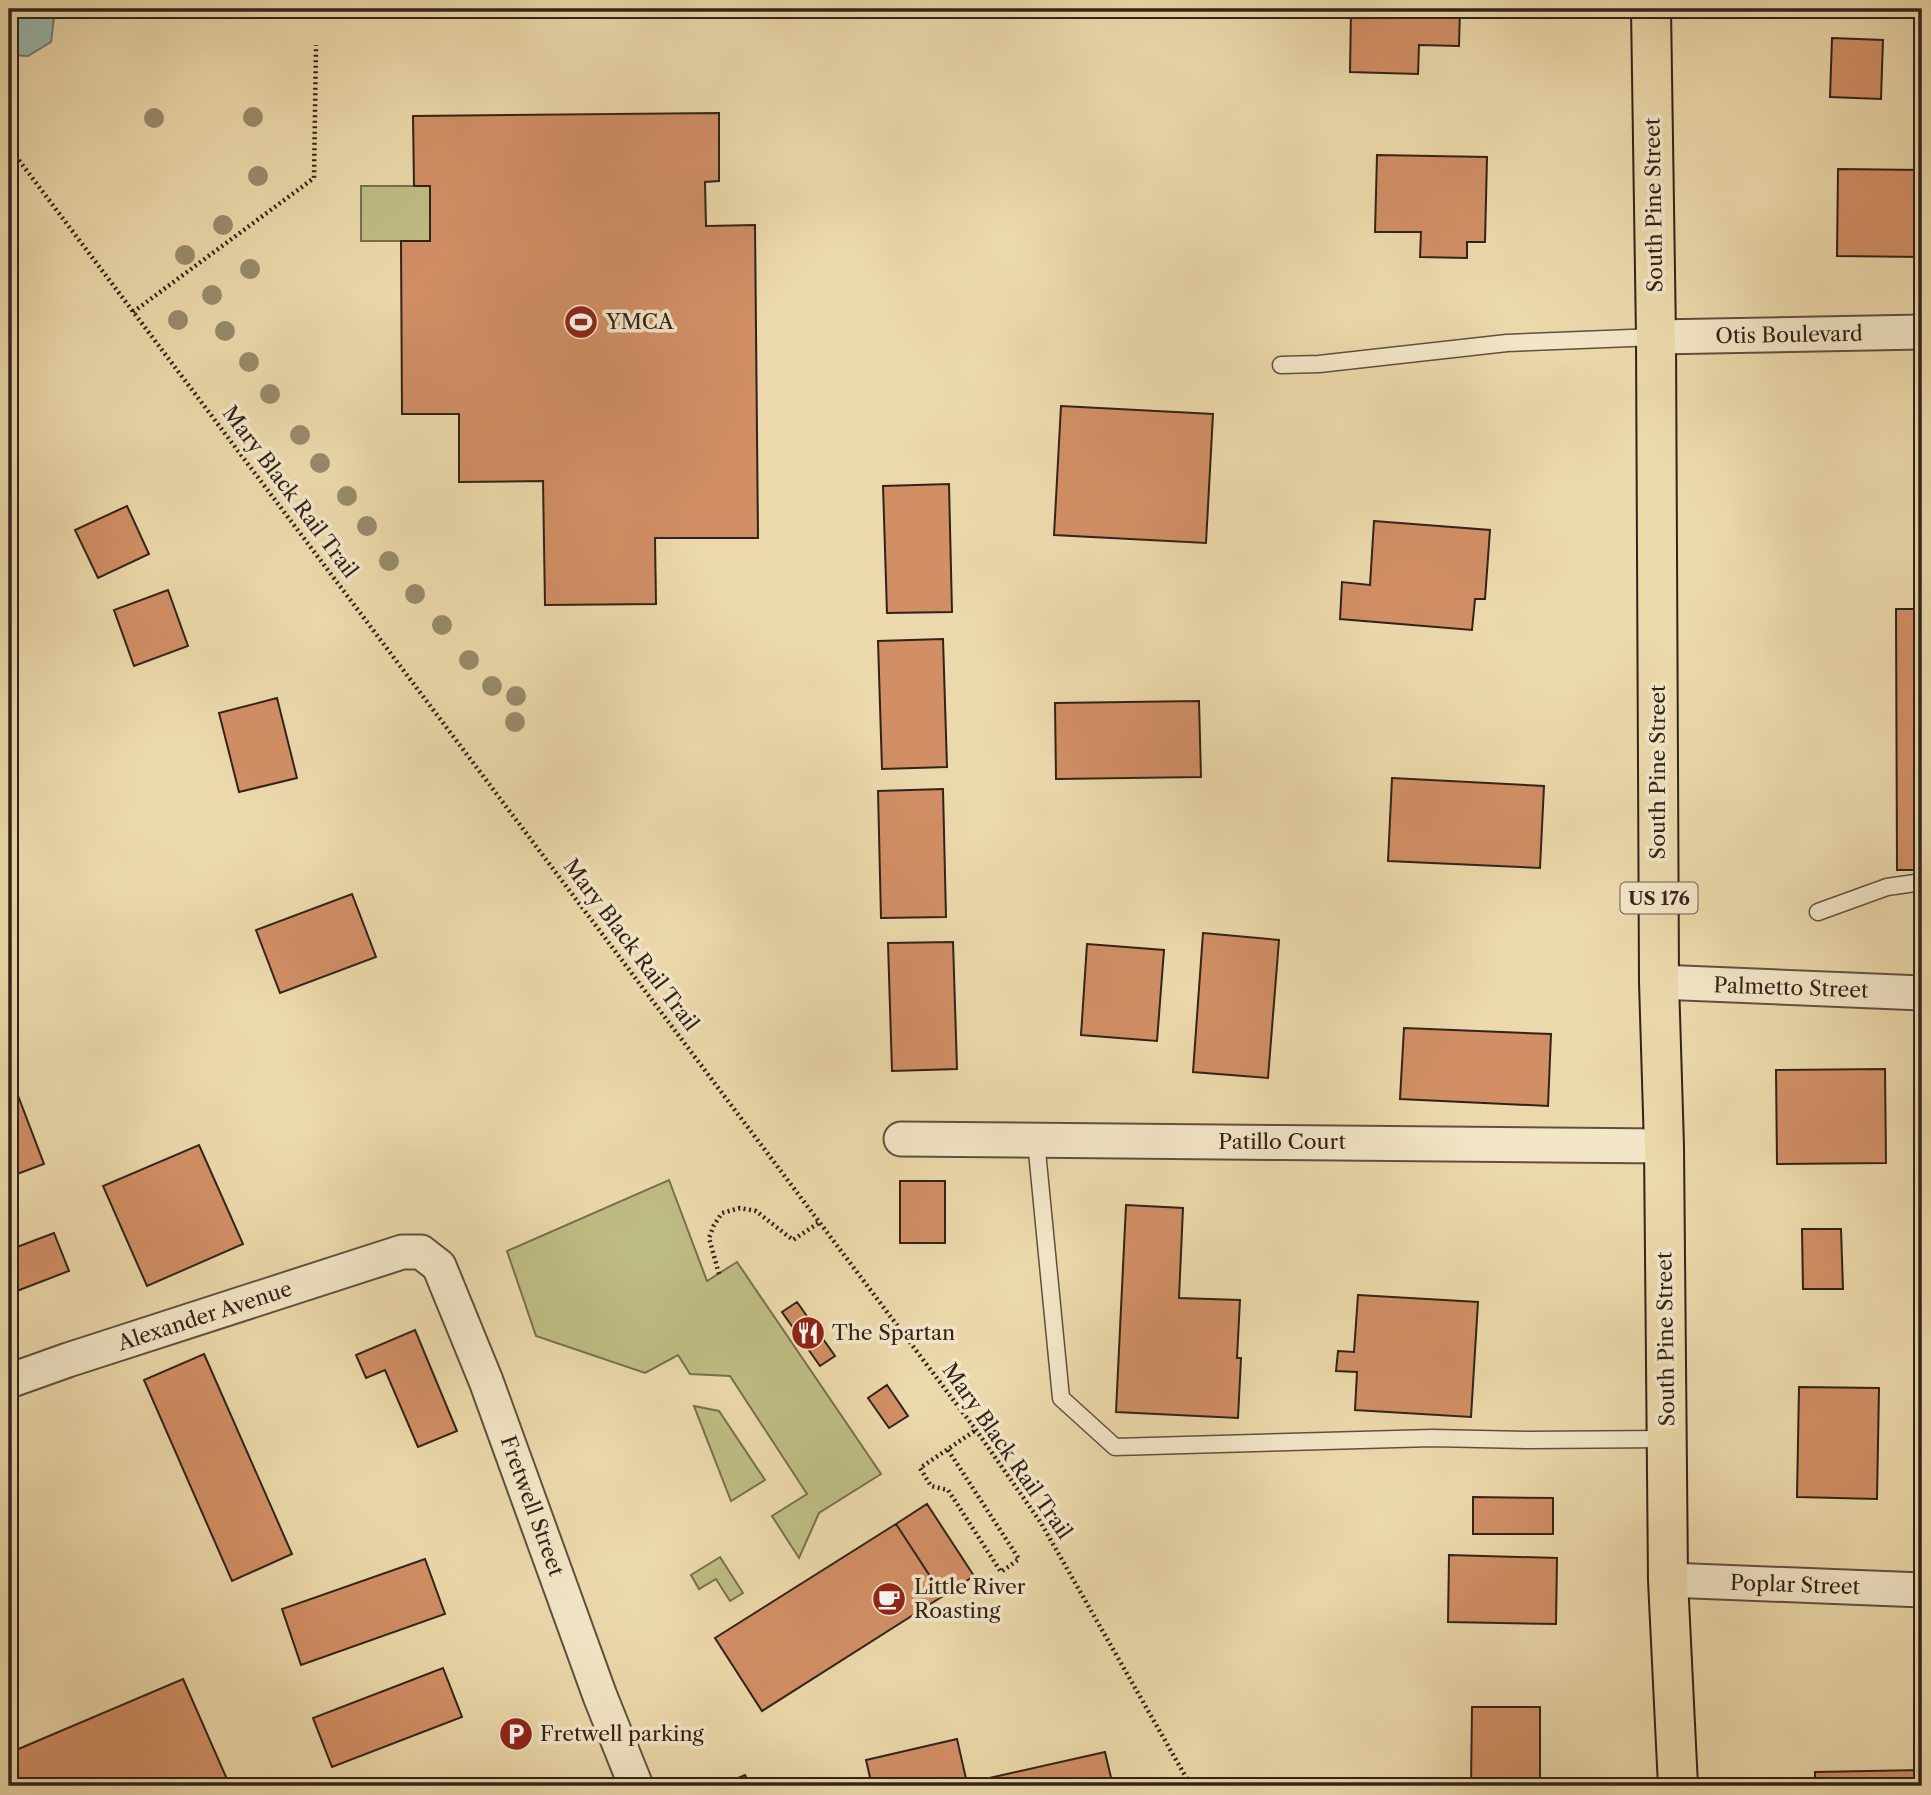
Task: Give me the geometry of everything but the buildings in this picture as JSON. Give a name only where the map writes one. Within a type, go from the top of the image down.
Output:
[{"type":"highway","name":"South Pine Street","points":[[1651,9],[1656,337],[1659,982],[1664,1146],[1668,1580],[1678,1786]]},
{"type":"street","name":"Otis Boulevard","points":[[1656,337],[1922,332]]},
{"type":"street","name":"Palmetto Street","points":[[1659,982],[1922,993]]},
{"type":"street","name":"Patillo Court","points":[[901,1139],[1664,1146]]},
{"type":"street","name":"Alexander Avenue","points":[[9,1381],[402,1252]]},
{"type":"street","name":"Fretwell Street","points":[[402,1252],[421,1252],[439,1266],[486,1381],[600,1696],[636,1786]]},
{"type":"street","name":"Poplar Street","points":[[1668,1580],[1922,1590]]},
{"type":"lane","points":[[1281,365],[1319,364],[1507,343],[1656,337]]},
{"type":"lane","points":[[1818,912],[1886,887],[1922,882]]},
{"type":"lane","points":[[1036,1141],[1061,1398],[1115,1447],[1433,1438],[1667,1439]]},
{"type":"path","points":[[133,312],[314,178],[316,46]]},
{"type":"path","name":"Mary Black Rail Trail","points":[[9,147],[976,1430],[1041,1523],[1191,1786]]},
{"type":"path","points":[[719,1274],[709,1238],[722,1213],[740,1208],[756,1211],[793,1240],[820,1222]]},
{"type":"path","points":[[948,1450],[1019,1559],[1001,1572],[948,1490],[931,1486],[920,1468],[976,1430]]},
{"type":"shaded area","points":[[361,186],[430,186],[430,241],[361,241]]},
{"type":"shaded area","points":[[669,1180],[707,1281],[737,1262],[881,1474],[819,1513],[799,1558],[772,1516],[807,1494],[730,1376],[690,1374],[678,1355],[645,1373],[536,1336],[507,1251]]},
{"type":"shaded area","points":[[694,1406],[719,1411],[765,1480],[731,1501]]},
{"type":"shaded area","points":[[720,1557],[743,1593],[730,1601],[716,1579],[699,1589],[691,1575]]},
{"type":"water","points":[[9,9],[55,9],[51,42],[28,56],[9,55]]},
{"type":"place","name":"YMCA","points":[[581,322]]},
{"type":"place","name":"The Spartan","points":[[808,1333]]},
{"type":"place","name":"Little River Roasting","points":[[889,1599]]},
{"type":"place","name":"Fretwell parking","points":[[516,1734]]}]
